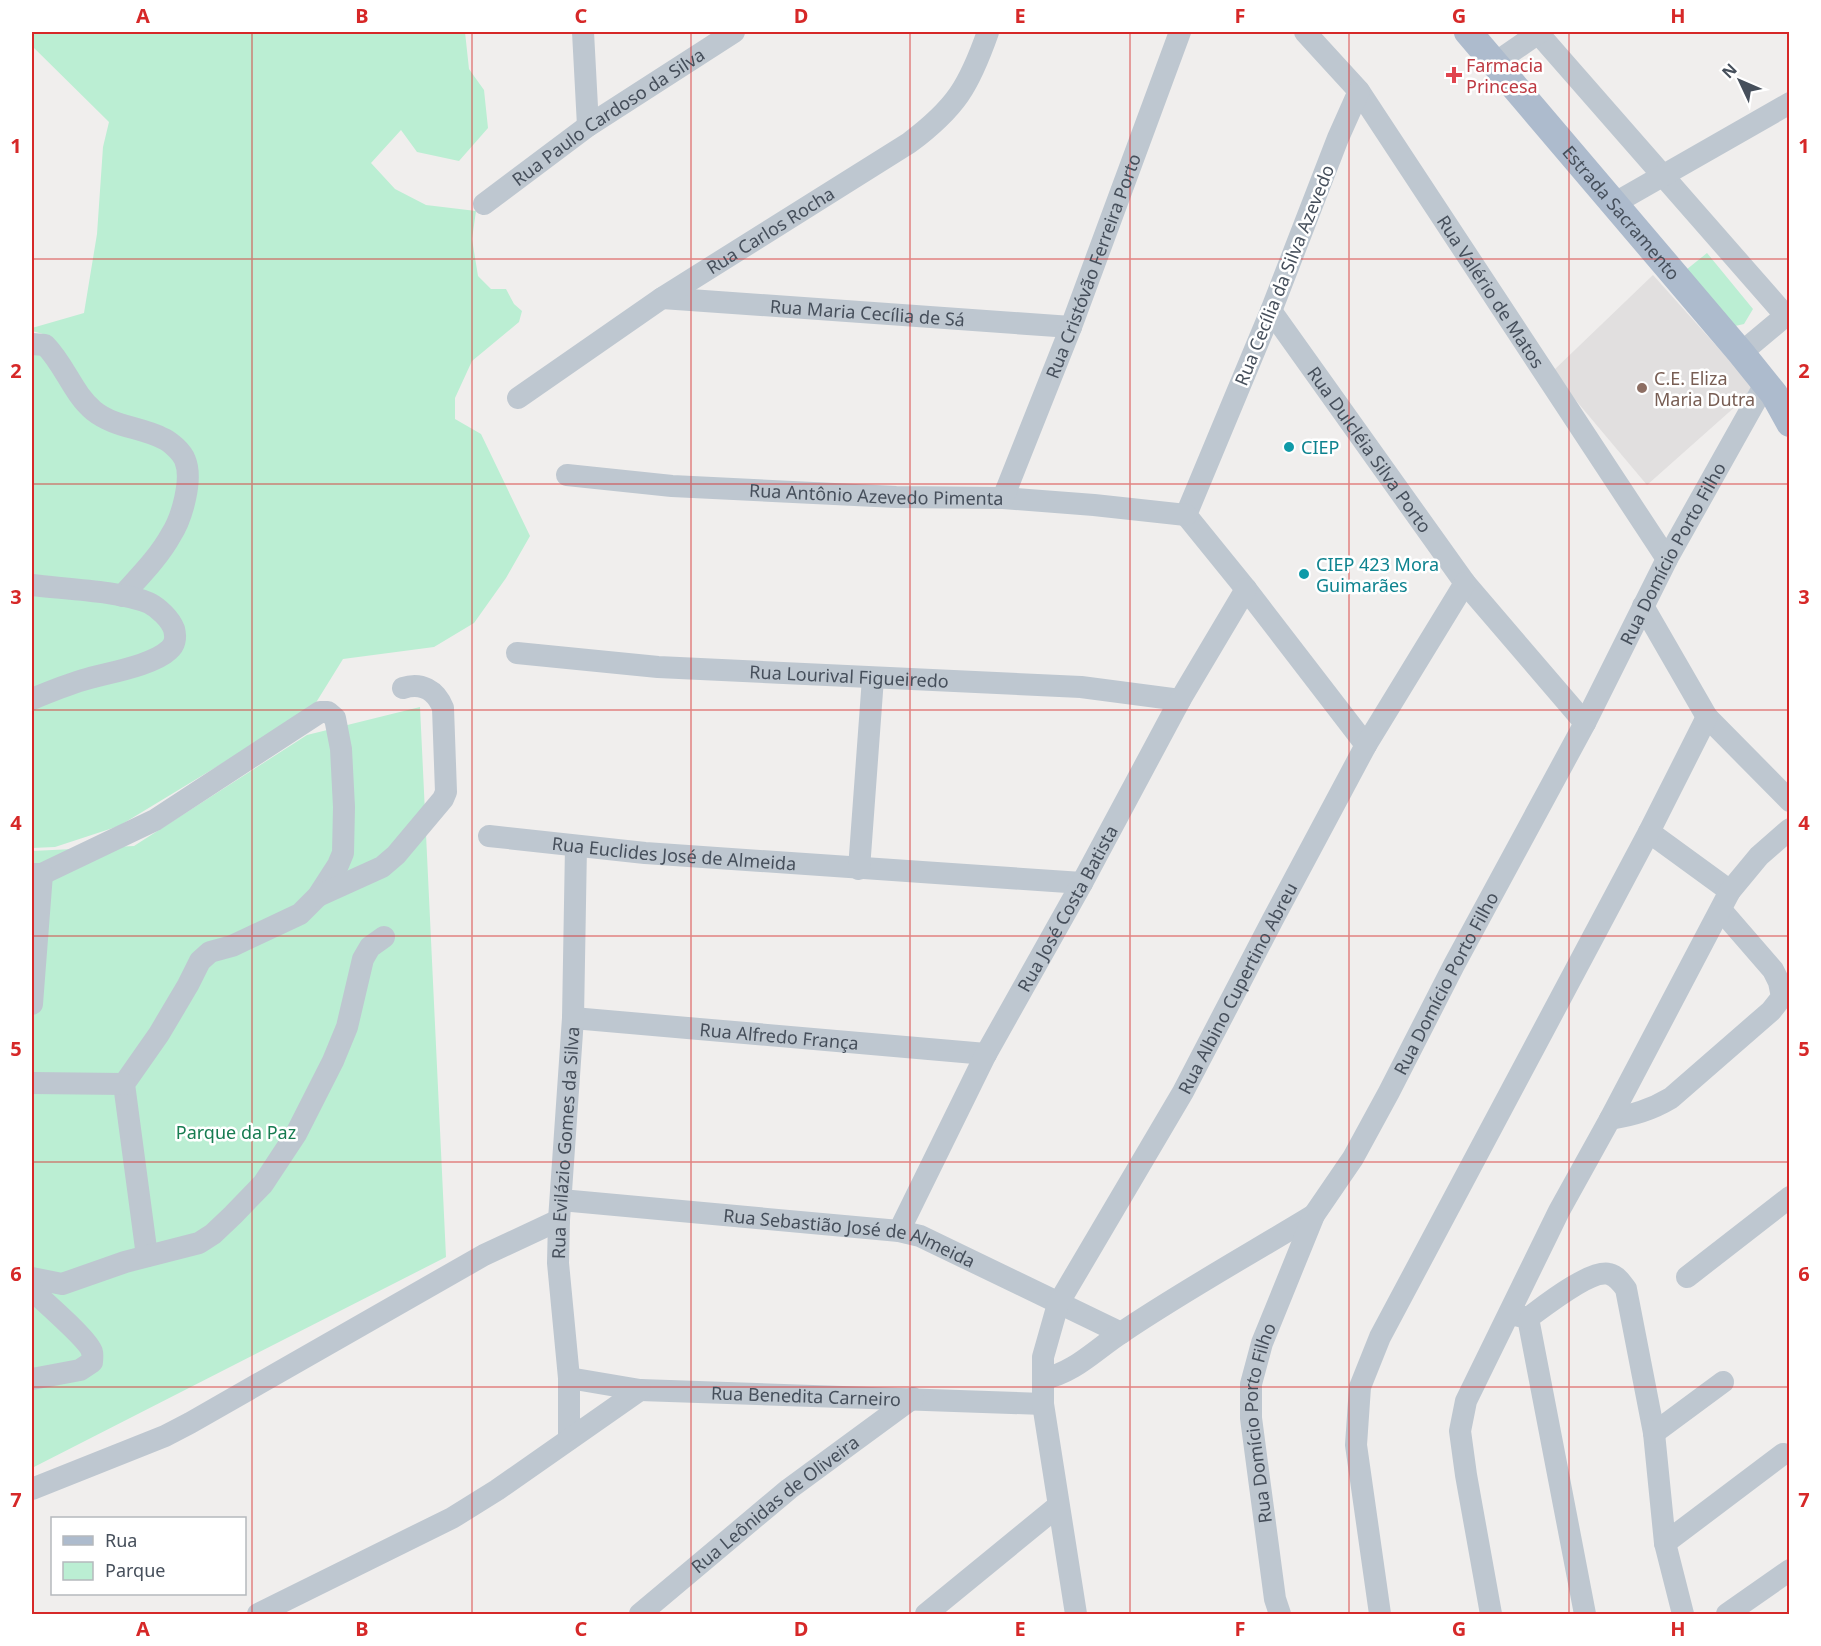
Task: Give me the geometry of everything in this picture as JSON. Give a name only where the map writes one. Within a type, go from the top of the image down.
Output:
[{"type":"main road","name":"Estrada Sacramento","points":[[1468,32],[1776,393],[1790,423]]},
{"type":"street","points":[[583,32],[588,126]]},
{"type":"street","name":"Rua Paulo Cardoso da Silva","points":[[484,204],[588,126],[734,32]]},
{"type":"street","name":"Rua Carlos Rocha","points":[[518,398],[662,298],[930,128],[954,105],[979,57],[988,32]]},
{"type":"street","name":"Rua Cristóvão Ferreira Porto","points":[[1003,498],[1071,327],[1180,32]]},
{"type":"street","name":"Rua Valério de Matos","points":[[1305,32],[1359,91],[1666,559]]},
{"type":"street","points":[[1495,63],[1539,32],[1787,314],[1741,353]]},
{"type":"street","name":"Rua Cecília da Silva Azevedo","points":[[1186,515],[1359,91]]},
{"type":"street","points":[[1615,203],[1664,174],[1786,112]]},
{"type":"street","name":"Rua Maria Cecília de Sá","points":[[662,298],[1071,327]]},
{"type":"street","name":"Rua Dulcléia Silva Porto","points":[[1271,311],[1465,583],[1585,723]]},
{"type":"street","points":[[32,344],[45,345],[52,352],[83,400],[95,412],[117,423],[164,438],[185,459],[188,480],[185,500],[172,535],[123,596]]},
{"type":"street","name":"Rua Domício Porto Filho","points":[[1280,1614],[1275,1599],[1251,1418],[1251,1384],[1262,1343],[1314,1215],[1353,1158],[1585,723],[1666,559],[1776,393]]},
{"type":"street","name":"Rua Antônio Azevedo Pimenta","points":[[567,475],[672,486],[896,497],[1003,498],[1186,515]]},
{"type":"street","points":[[1186,515],[1366,745]]},
{"type":"street","name":"Rua Albino Cupertino Abreu","points":[[1076,1614],[1043,1404],[1044,1357],[1059,1304],[1183,1092],[1366,745],[1465,583]]},
{"type":"street","points":[[32,585],[123,596],[149,603],[160,610],[171,624],[176,636],[174,644],[168,651],[153,659],[83,680],[32,699]]},
{"type":"street","name":"Rua José Costa Batista","points":[[898,1231],[986,1054],[1082,883],[1180,700],[1246,589]]},
{"type":"street","points":[[1643,606],[1707,717],[1790,801]]},
{"type":"street","name":"Rua Lourival Figueiredo","points":[[517,653],[658,667],[1069,686],[1180,700]]},
{"type":"street","points":[[859,869],[873,678]]},
{"type":"street","points":[[318,897],[382,867],[396,855],[443,799],[446,792],[443,708],[439,698],[428,689],[414,684],[402,688]]},
{"type":"street","points":[[32,1004],[37,874],[155,820],[320,712],[328,712],[335,717],[341,749],[344,807],[343,853],[338,865],[318,897],[300,914],[232,946],[210,952],[200,961],[159,1034],[124,1084],[147,1256]]},
{"type":"street","points":[[1380,1614],[1356,1445],[1360,1387],[1380,1337],[1649,832],[1707,717]]},
{"type":"street","points":[[1610,1119],[1637,1114],[1671,1098],[1772,1011],[1782,997],[1779,982],[1773,970],[1725,900],[1649,832]]},
{"type":"street","points":[[1491,1614],[1466,1475],[1461,1431],[1466,1401],[1518,1315],[1559,1211],[1725,900],[1759,856],[1788,833]]},
{"type":"street","name":"Rua Euclides José de Almeida","points":[[489,836],[645,853],[1082,883]]},
{"type":"street","name":"Rua Evilázio Gomes da Silva","points":[[568,1439],[569,1378],[559,1285],[560,1210],[573,1018],[576,846]]},
{"type":"street","points":[[32,1278],[62,1284],[125,1262],[199,1243],[219,1228],[263,1184],[296,1134],[333,1061],[347,1027],[363,958],[370,947],[384,937]]},
{"type":"street","name":"Rua Alfredo França","points":[[573,1018],[986,1054]]},
{"type":"street","points":[[32,1083],[124,1084]]},
{"type":"street","points":[[1687,1277],[1790,1197]]},
{"type":"street","points":[[32,1489],[165,1436],[190,1423],[560,1210]]},
{"type":"street","name":"Rua Sebastião José de Almeida","points":[[560,1210],[898,1231],[934,1242],[1121,1333]]},
{"type":"street","points":[[1043,1380],[1058,1377],[1068,1371],[1121,1333],[1314,1215]]},
{"type":"street","points":[[1518,1315],[1593,1276],[1608,1273],[1618,1278],[1626,1289],[1654,1433],[1665,1543],[1683,1614]]},
{"type":"street","points":[[32,1290],[65,1320],[88,1344],[93,1353],[92,1362],[80,1370],[32,1379]]},
{"type":"street","points":[[1518,1315],[1585,1614]]},
{"type":"street","name":"Rua Benedita Carneiro","points":[[569,1378],[640,1390],[1043,1404]]},
{"type":"street","points":[[1654,1433],[1723,1382]]},
{"type":"street","points":[[258,1614],[452,1518],[497,1490],[640,1390]]},
{"type":"street","name":"Rua Leônidas de Oliveira","points":[[640,1614],[789,1489],[913,1398]]},
{"type":"street","points":[[1665,1543],[1783,1454]]},
{"type":"street","points":[[926,1614],[1058,1506]]},
{"type":"street","points":[[1727,1614],[1790,1570]]},
{"type":"shaded area","points":[[1653,275],[1755,389],[1647,485],[1552,372]]},
{"type":"green space","points":[[32,32],[465,32],[469,69],[484,90],[488,128],[459,161],[417,152],[401,130],[371,163],[395,189],[426,205],[476,211],[472,239],[478,276],[491,289],[506,289],[514,304],[522,311],[519,322],[472,361],[455,398],[455,419],[481,434],[530,536],[506,578],[474,623],[434,647],[343,659],[312,709],[119,826],[55,847],[32,848],[32,333],[44,337],[43,334],[32,331],[32,328],[84,313],[97,234],[103,147],[109,122],[32,46]]},
{"type":"green space","points":[[1707,253],[1753,309],[1744,324],[1726,328],[1681,274]]},
{"type":"green space","name":"Parque da Paz","points":[[420,707],[446,1257],[32,1468],[32,851],[134,846],[307,735]]},
{"type":"place","name":"Farmacia Princesa","points":[[1454,75]]},
{"type":"place","name":"C.E. Eliza Maria Dutra","points":[[1642,388]]},
{"type":"place","name":"CIEP","points":[[1289,447]]},
{"type":"place","name":"CIEP 423 Mora Guimarães","points":[[1304,574]]}]
